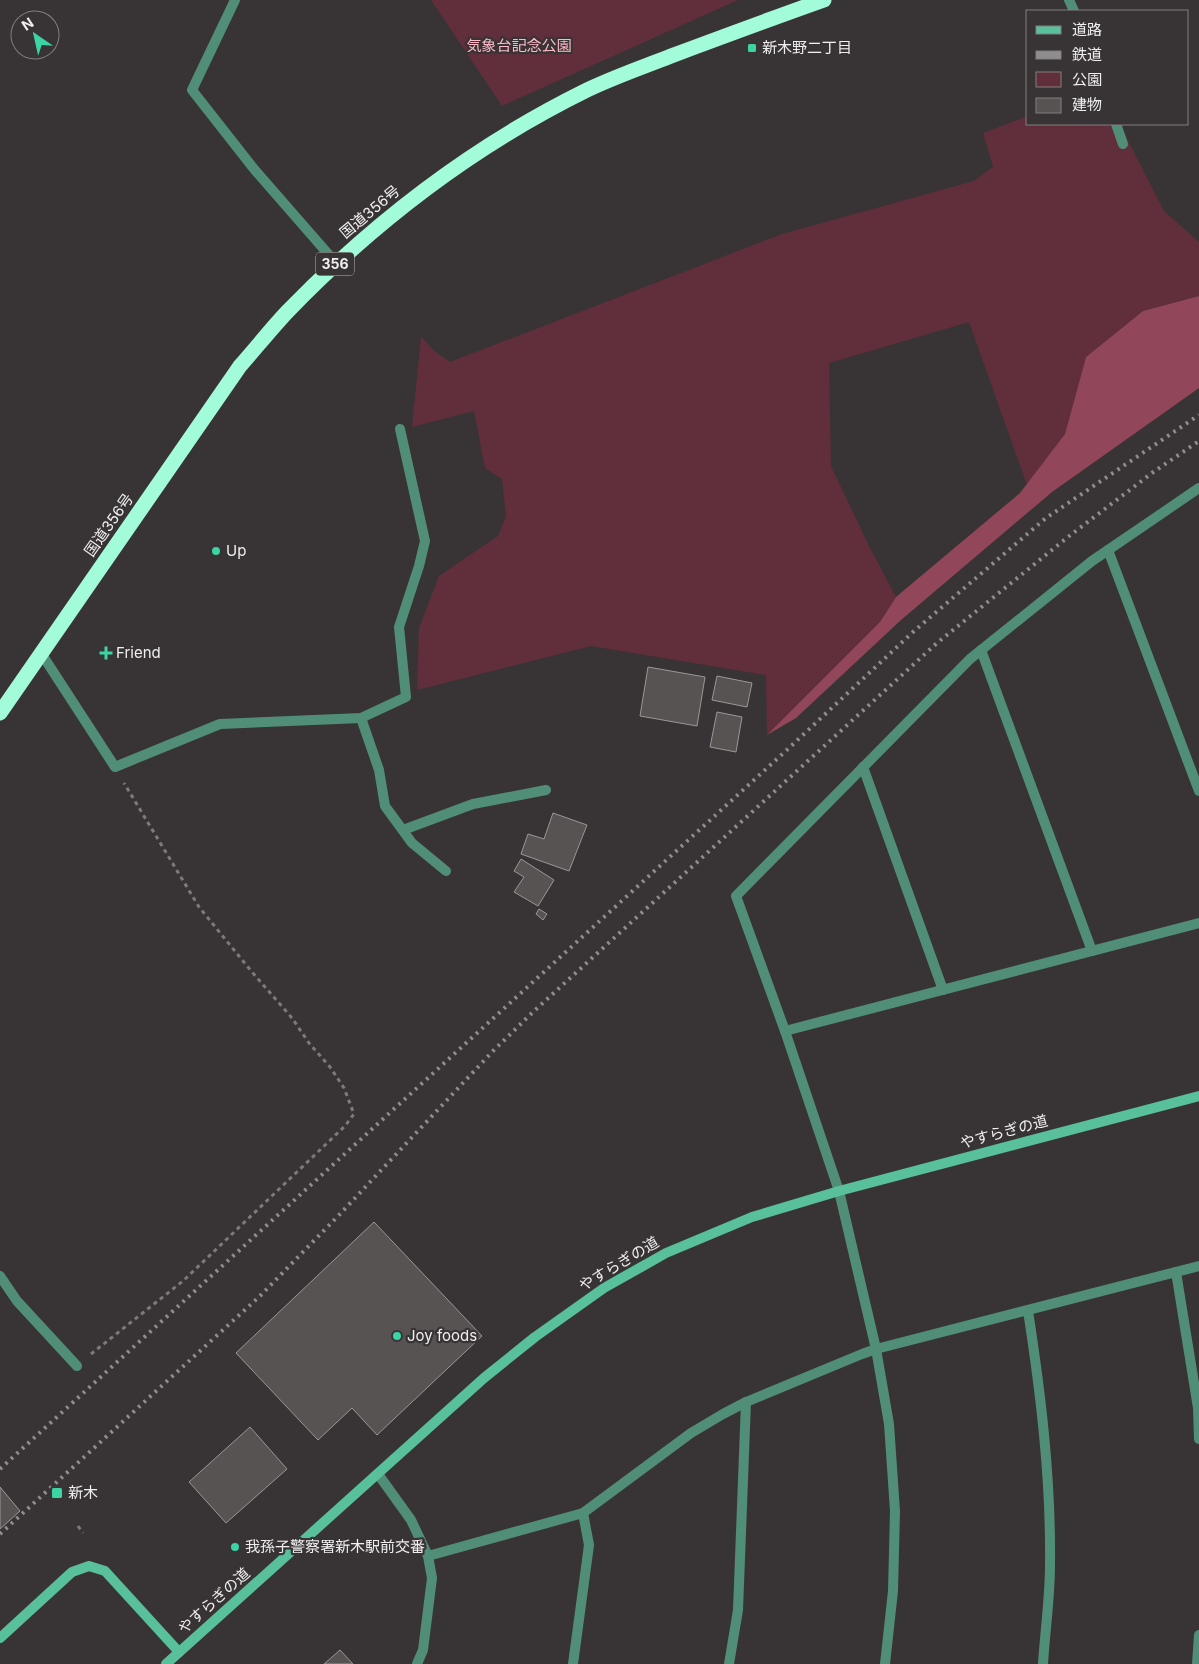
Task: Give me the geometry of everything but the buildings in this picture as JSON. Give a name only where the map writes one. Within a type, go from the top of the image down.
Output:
[{"type":"highway","name":"国道356号","points":[[0,713],[240,366],[286,313],[336,263],[390,216],[431,184],[487,148],[588,90],[656,62],[824,0]]},
{"type":"street","points":[[235,0],[192,90],[254,169],[336,263]]},
{"type":"street","points":[[1116,125],[1123,144]]},
{"type":"street","points":[[41,653],[115,768],[220,724],[361,718],[406,697],[399,627],[425,541],[400,429]]},
{"type":"street","points":[[885,1664],[893,1591],[895,1511],[889,1424],[876,1349],[839,1191],[785,1031],[736,896],[970,659],[1092,561],[1199,488]]},
{"type":"street","points":[[1108,550],[1199,790]]},
{"type":"street","points":[[982,650],[1092,951]]},
{"type":"street","points":[[361,718],[379,770],[385,806],[412,843],[446,871]]},
{"type":"street","points":[[863,767],[943,990]]},
{"type":"street","points":[[403,830],[472,804],[546,790]]},
{"type":"street","points":[[785,1031],[1199,924]]},
{"type":"street","name":"やすらぎの道","points":[[166,1664],[484,1378],[535,1337],[604,1288],[666,1253],[743,1221],[839,1191],[1199,1096]]},
{"type":"street","points":[[428,1556],[583,1513],[691,1433],[746,1402],[876,1349],[1199,1266]]},
{"type":"street","points":[[1176,1272],[1198,1408],[1199,1439]]},
{"type":"street","points":[[0,1276],[17,1301],[77,1366]]},
{"type":"street","points":[[1028,1310],[1040,1387],[1048,1464],[1050,1566],[1043,1664]]},
{"type":"street","points":[[729,1664],[738,1610],[746,1402]]},
{"type":"street","points":[[378,1474],[411,1520],[428,1556],[432,1578],[423,1650],[417,1664]]},
{"type":"street","points":[[574,1664],[589,1544],[583,1513]]},
{"type":"street","points":[[0,1638],[72,1572],[89,1566],[104,1571],[179,1652]]},
{"type":"street","points":[[1197,1664],[1199,1635]]},
{"type":"path","points":[[77,1366],[184,1281],[345,1126],[354,1114],[344,1088],[330,1068],[309,1043],[292,1018],[199,907],[115,768]]},
{"type":"path","points":[[78,1526],[83,1533]]},
{"type":"green space","name":"気象台記念公園","points":[[431,0],[738,0],[502,106]]},
{"type":"green space","points":[[1026,117],[1026,125],[1107,125],[1123,131],[1164,211],[1199,242],[1199,296],[1143,311],[1086,357],[1065,434],[1027,485],[969,322],[829,363],[831,466],[869,546],[896,597],[880,622],[767,735],[766,675],[591,646],[417,690],[419,628],[439,576],[498,536],[506,516],[502,479],[485,468],[474,411],[412,427],[421,336],[433,350],[450,362],[782,234],[974,181],[993,167],[983,133]]},
{"type":"shaded area","points":[[1199,296],[1199,388],[1052,492],[901,620],[796,718],[767,735],[880,622],[896,597],[1020,493],[1065,434],[1086,357],[1143,311]]},
{"type":"railway","points":[[0,1469],[789,748],[913,632],[1046,518],[1199,415]]},
{"type":"railway","points":[[0,1534],[260,1296],[493,1051],[533,1012],[937,643],[1068,537],[1152,473],[1199,441]]},
{"type":"place","name":"新木野二丁目","points":[[752,48]]},
{"type":"place","name":"Up","points":[[216,551]]},
{"type":"place","name":"Friend","points":[[106,653]]},
{"type":"place","name":"Joy foods","points":[[397,1336]]},
{"type":"place","name":"新木","points":[[57,1493]]},
{"type":"place","name":"我孫子警察署新木駅前交番","points":[[235,1547]]}]
